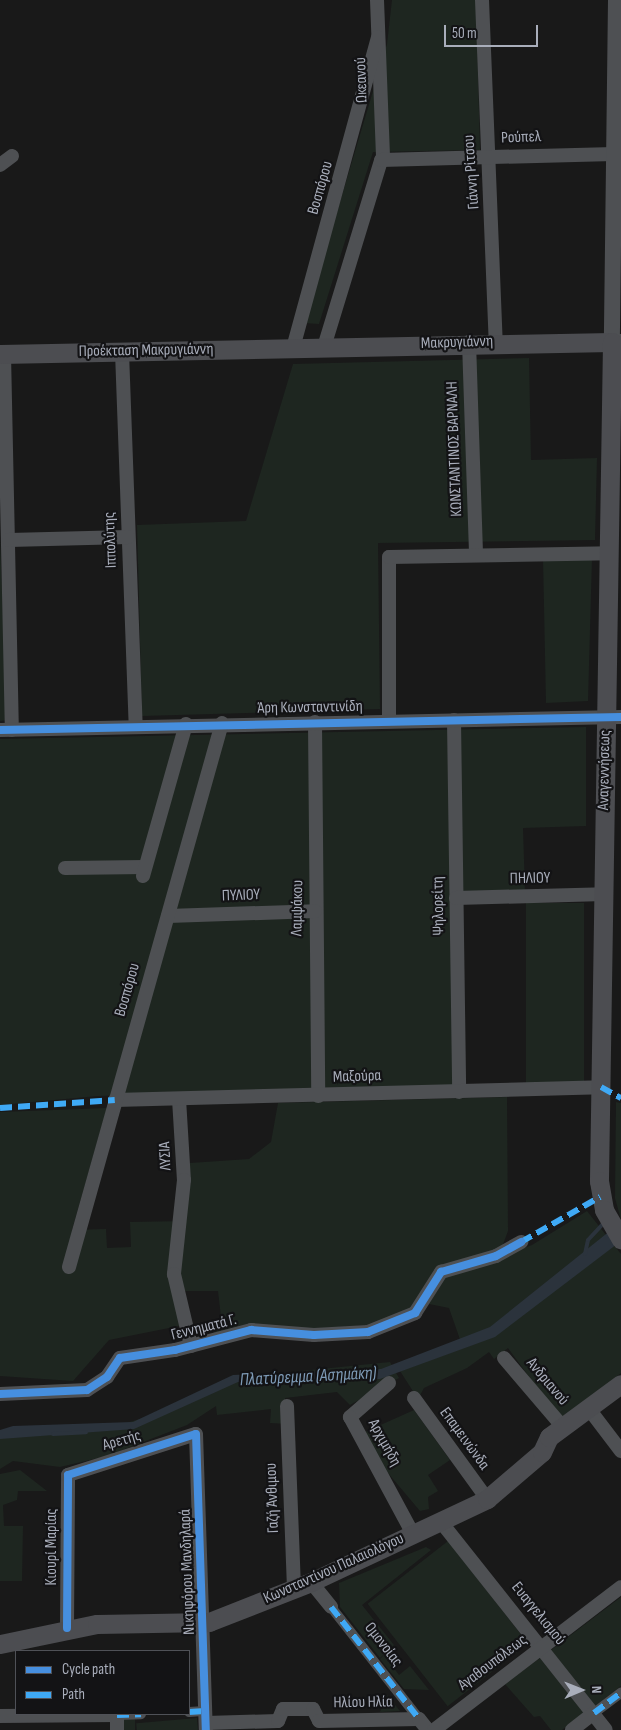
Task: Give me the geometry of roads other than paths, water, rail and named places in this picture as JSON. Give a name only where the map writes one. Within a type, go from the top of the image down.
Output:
[{"type":"main road","name":"Μακρυγιάννη","points":[[293,348],[469,342],[617,342]]},
{"type":"main road","name":"Αναγεννήσεως","points":[[617,342],[610,553],[613,717],[604,894],[599,1181],[604,1210],[621,1240]]},
{"type":"main road","name":"Προέκταση Μακρυγιάννη","points":[[2,354],[293,348]]},
{"type":"main road","name":"Κωνσταντίνου Παλαιολόγου","points":[[0,1644],[67,1628],[129,1622],[203,1623],[302,1586],[487,1499],[542,1452],[549,1437],[621,1384]]},
{"type":"street","name":"Ωκεανού","points":[[377,0],[379,164]]},
{"type":"street","name":"Γιάννη Ρίτσου","points":[[482,0],[496,342]]},
{"type":"street","name":"Αναγεννήσεως","points":[[616,0],[614,154],[617,342]]},
{"type":"street","name":"Βοσπόρου","points":[[293,348],[378,37]]},
{"type":"street","name":"Ρούπελ","points":[[379,164],[488,156],[614,154]]},
{"type":"street","points":[[324,347],[379,164]]},
{"type":"street","name":"ΚΩΝΣΤΑΝΤΙΝΟΣ ΒΑΡΝΑΛΗ","points":[[469,342],[476,554]]},
{"type":"street","name":"Ιππολύτης","points":[[122,352],[136,727]]},
{"type":"street","points":[[2,354],[6,536],[6,730]]},
{"type":"street","points":[[6,536],[128,537]]},
{"type":"street","points":[[389,720],[389,557],[610,553]]},
{"type":"street","name":"Άρη Κωνσταντινίδη","points":[[6,730],[222,723],[613,717]]},
{"type":"street","name":"Ψηλορείτη","points":[[454,720],[459,1092]]},
{"type":"street","name":"Λαμψάκου","points":[[315,722],[315,911],[318,1096]]},
{"type":"street","name":"Βοσπόρου","points":[[69,1267],[222,723]]},
{"type":"street","points":[[65,868],[144,871],[186,724]]},
{"type":"street","name":"ΠΗΛΙΟΥ","points":[[456,898],[604,894]]},
{"type":"street","name":"ΠΥΛΙΟΥ","points":[[168,916],[315,911]]},
{"type":"street","name":"Μαξούρα","points":[[115,1100],[601,1087]]},
{"type":"street","name":"ΛΥΣΙΑ","points":[[179,1099],[185,1160],[174,1274],[191,1346]]},
{"type":"street","name":"Γεννηματά Γ.","points":[[0,1394],[86,1390],[107,1377],[111,1365],[122,1357],[191,1346],[251,1330],[329,1335],[368,1332],[415,1313],[435,1276],[521,1242]]},
{"type":"street","name":"Ανδριανού","points":[[504,1358],[563,1428]]},
{"type":"street","name":"Αρχιμήδη","points":[[389,1383],[350,1417],[413,1534]]},
{"type":"street","name":"Επαμεινώνδα","points":[[414,1398],[487,1499]]},
{"type":"street","name":"Γαζή Άνθιμου","points":[[287,1406],[302,1586]]},
{"type":"street","points":[[589,1409],[621,1450]]},
{"type":"street","name":"Νικηφόρου Μανδηλαρά","points":[[177,1438],[192,1433],[199,1438],[205,1721]]},
{"type":"street","name":"Αρετής","points":[[75,1469],[177,1438]]},
{"type":"street","name":"Κιουρί Μαρίας","points":[[67,1628],[66,1482],[75,1469]]},
{"type":"street","name":"Ευαγγελισμού","points":[[441,1522],[543,1647],[606,1730]]},
{"type":"street","name":"Ομονοίας","points":[[302,1586],[331,1607],[424,1725]]},
{"type":"street","name":"Αγαθουπόλεως","points":[[434,1730],[621,1588]]},
{"type":"street","points":[[572,1730],[621,1693]]},
{"type":"street","name":"Ηλίου Ηλία","points":[[190,1713],[205,1721],[278,1721],[283,1708],[314,1709],[319,1721],[424,1725]]},
{"type":"street","points":[[0,1716],[117,1715],[117,1730]]},
{"type":"water","points":[[621,1222],[621,1241],[495,1337],[380,1379],[238,1382],[134,1429],[0,1439],[0,1430],[13,1426],[133,1422],[233,1375],[381,1369],[490,1327]]},
{"type":"waterway","points":[[585,1254],[588,1240],[604,1223]]},
{"type":"waterway","name":"Πλατύρεμμα (Ασημάκη)","points":[[53,1434],[86,1432]]}]
